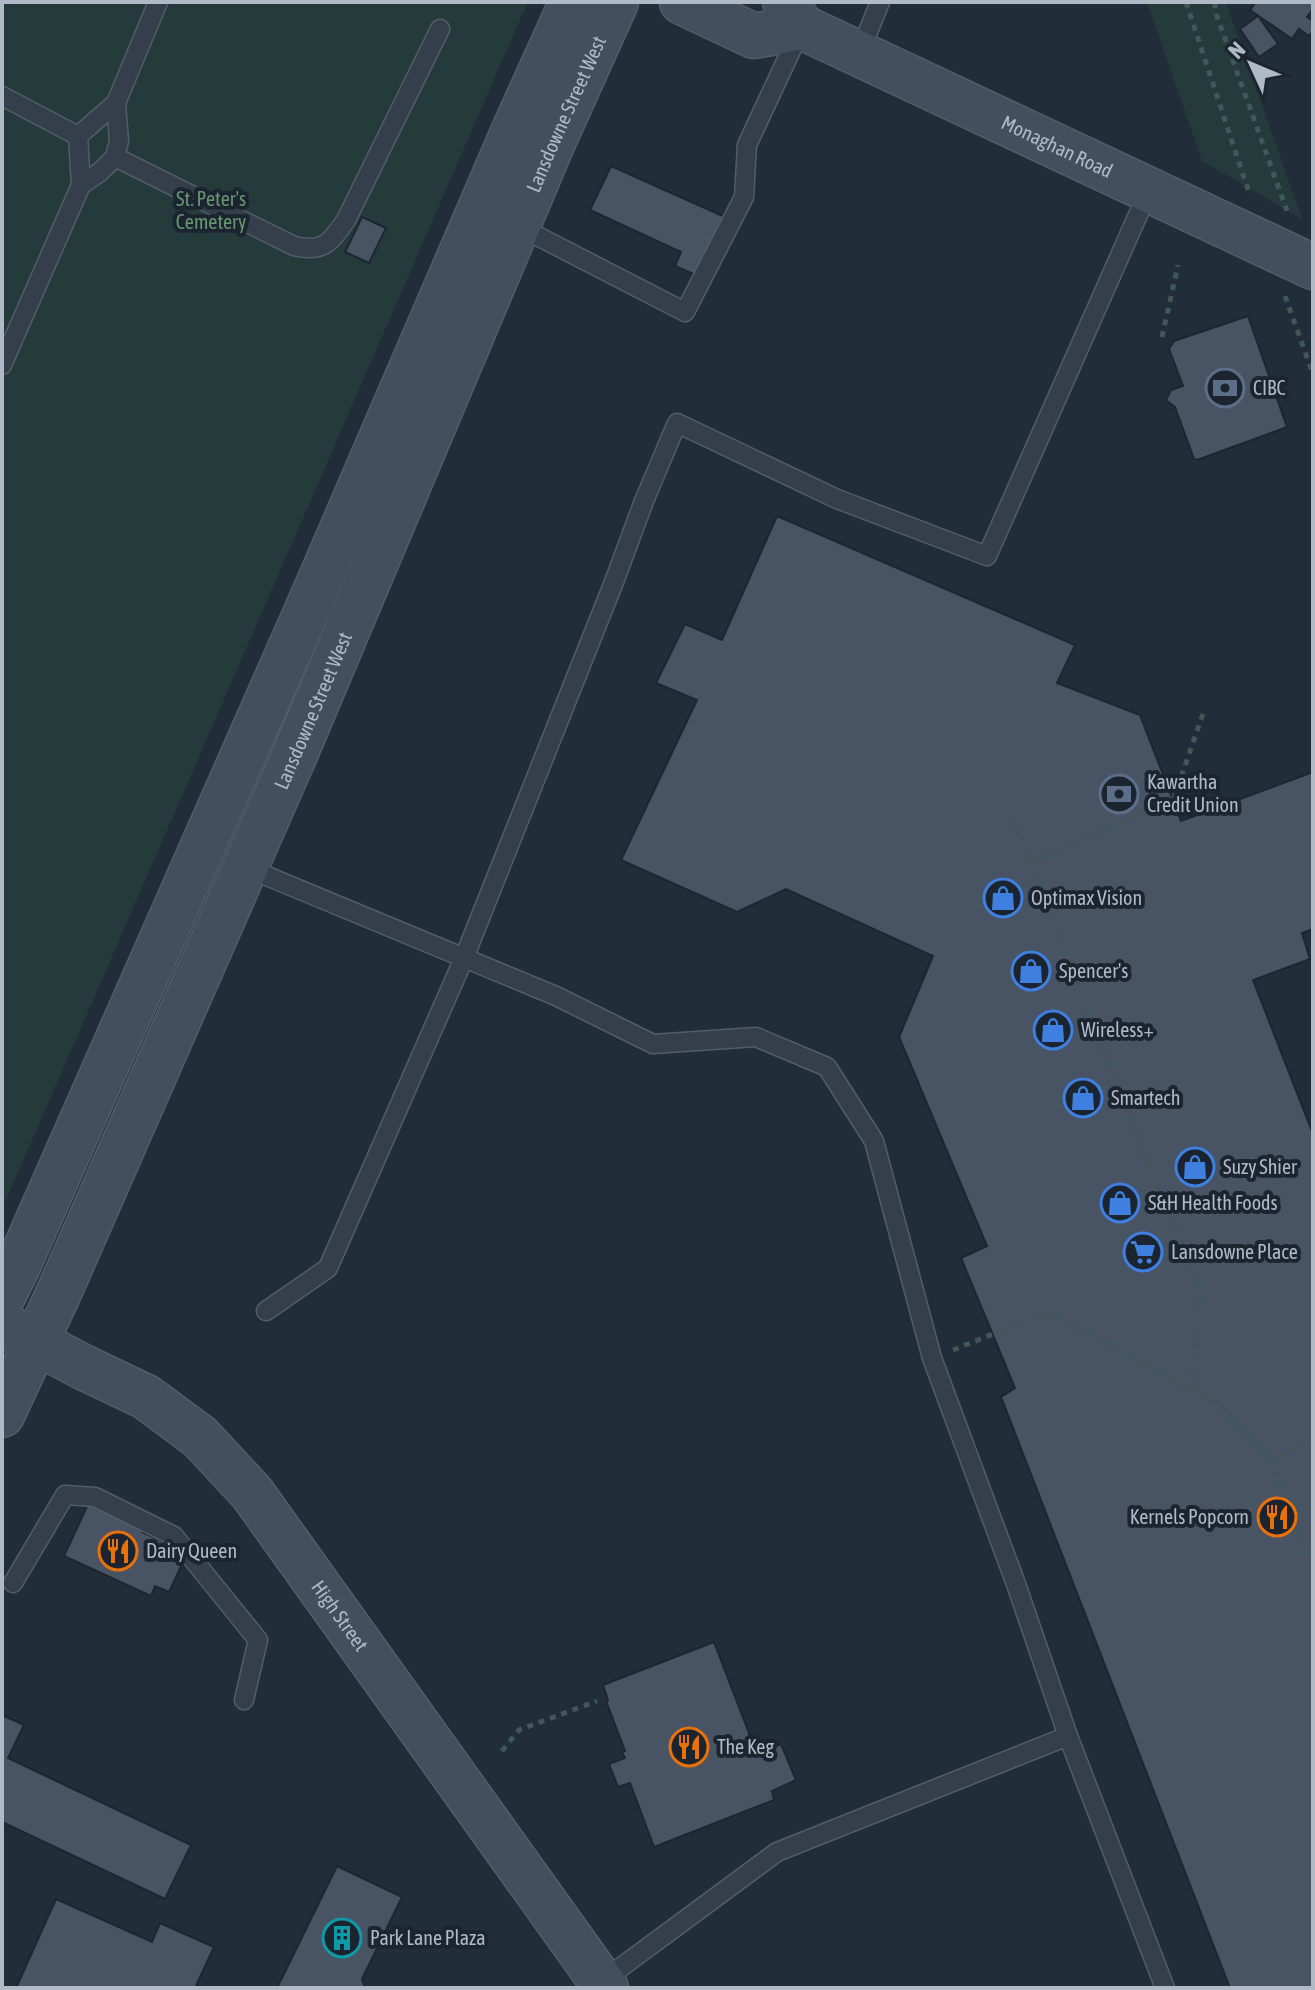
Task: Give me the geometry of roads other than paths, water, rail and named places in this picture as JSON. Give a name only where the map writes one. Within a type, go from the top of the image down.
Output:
[{"type":"main road","name":"Lansdowne Street West","points":[[2,1298],[572,2]]},
{"type":"main road","name":"Lansdowne Street West","points":[[2,1415],[19,1334],[245,867],[616,2]]},
{"type":"main road","points":[[682,2],[754,36],[793,14]]},
{"type":"main road","name":"Monaghan Road","points":[[793,14],[859,54],[1313,267]]},
{"type":"main road","name":"High Street","points":[[19,1334],[146,1397],[200,1437],[252,1493],[604,1985]]},
{"type":"lane","points":[[78,136],[116,103],[158,2]]},
{"type":"lane","points":[[859,54],[880,2]]},
{"type":"lane","points":[[518,226],[685,312],[744,197],[747,145],[793,14]]},
{"type":"lane","points":[[115,157],[294,246],[316,249],[334,238],[346,220],[440,29]]},
{"type":"lane","points":[[2,96],[78,136]]},
{"type":"lane","points":[[81,185],[115,157],[119,141],[116,103]]},
{"type":"lane","points":[[2,365],[81,185],[78,136]]},
{"type":"lane","points":[[266,1311],[328,1268],[464,958],[677,423],[837,499],[987,556],[1149,190]]},
{"type":"lane","points":[[245,867],[556,996],[653,1044],[756,1037],[827,1067],[874,1141],[932,1358],[1016,1584],[1068,1736],[1165,1988]]},
{"type":"lane","points":[[13,1583],[65,1495],[95,1497],[174,1536],[258,1640],[244,1700]]},
{"type":"lane","points":[[604,1985],[777,1852],[1068,1736]]},
{"type":"place","name":"CIBC","points":[[1225,388]]},
{"type":"place","name":"Kawartha Credit Union","points":[[1119,794]]},
{"type":"place","name":"Optimax Vision","points":[[1003,898]]},
{"type":"place","name":"Spencer's","points":[[1031,971]]},
{"type":"place","name":"Wireless+","points":[[1053,1030]]},
{"type":"place","name":"Smartech","points":[[1083,1098]]},
{"type":"place","name":"Suzy Shier","points":[[1195,1167]]},
{"type":"place","name":"S&H Health Foods","points":[[1120,1203]]},
{"type":"place","name":"Lansdowne Place","points":[[1143,1252]]},
{"type":"place","name":"Kernels Popcorn","points":[[1277,1517]]},
{"type":"place","name":"Dairy Queen","points":[[118,1551]]},
{"type":"place","name":"The Keg","points":[[689,1747]]},
{"type":"place","name":"Park Lane Plaza","points":[[342,1938]]},
{"type":"park label","name":"St. Peter's Cemetery","points":[[211,210]]}]
